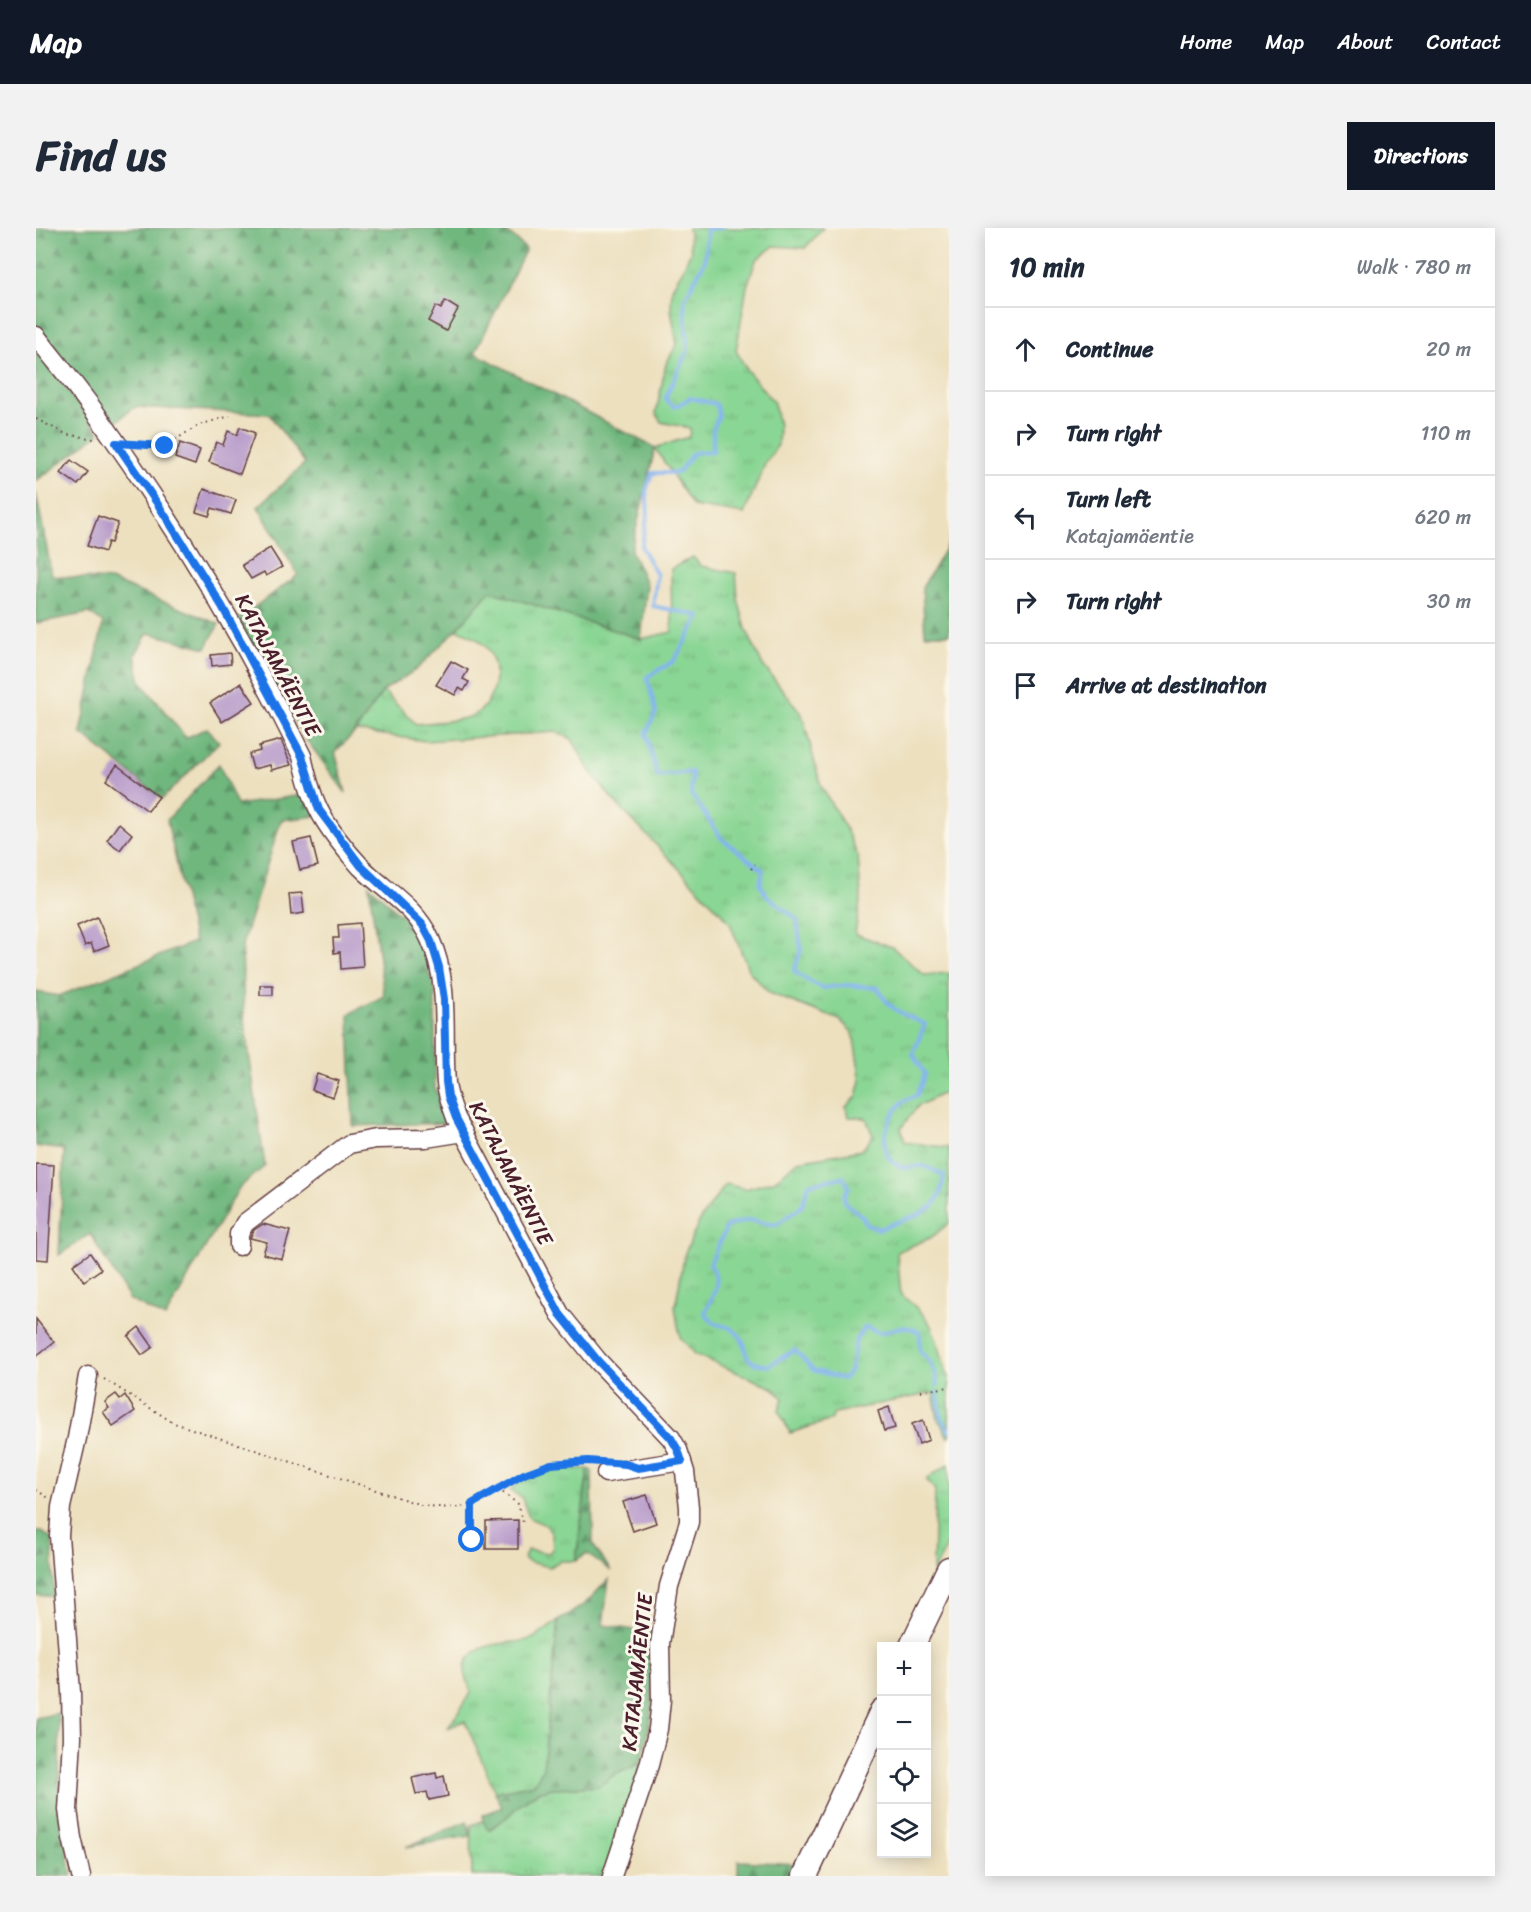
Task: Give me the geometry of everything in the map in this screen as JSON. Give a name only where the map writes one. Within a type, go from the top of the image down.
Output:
[{"type":"main road","points":[[914,1642],[949,1569]]},
{"type":"main road","points":[[805,1876],[877,1722]]},
{"type":"main road","points":[[813,1876],[837,1809]]},
{"type":"street","name":"KATAJAMÄENTIE","points":[[36,336],[97,415],[159,506],[222,606],[302,756],[319,810],[361,866],[422,924],[431,941],[439,967],[444,999],[448,1096],[464,1132],[560,1314],[598,1361],[671,1438],[678,1450],[682,1461],[689,1522],[669,1586],[662,1626],[658,1729],[649,1765],[612,1876]]},
{"type":"street","points":[[239,1246],[239,1234],[245,1223],[349,1144],[376,1139],[426,1138],[464,1132]]},
{"type":"street","points":[[81,1876],[68,1810],[72,1738],[71,1692],[60,1536],[61,1507],[94,1376]]},
{"type":"street","points":[[602,1468],[682,1461]]},
{"type":"path","points":[[36,419],[66,434],[116,443],[165,446],[199,425],[230,416]]},
{"type":"path","points":[[751,869],[755,864]]},
{"type":"path","points":[[94,1376],[122,1388],[161,1416],[185,1427],[421,1505],[450,1508],[472,1504],[524,1474],[551,1464],[570,1461],[602,1468]]},
{"type":"path","points":[[921,1391],[949,1387]]},
{"type":"path","points":[[498,1490],[518,1503],[524,1526]]},
{"type":"path","points":[[472,1504],[472,1540],[476,1546],[481,1548]]},
{"type":"green space","points":[[39,228],[503,228],[526,249],[475,353],[655,448],[631,551],[647,585],[641,639],[490,591],[457,629],[417,669],[383,691],[356,731],[335,752],[346,793],[305,738],[237,620],[298,575],[258,507],[305,463],[269,414],[135,407],[112,425],[36,326],[36,230]]},
{"type":"green space","points":[[688,228],[823,228],[805,248],[774,246],[756,260],[747,286],[736,351],[747,370],[774,403],[779,426],[778,445],[765,464],[744,514],[693,506],[655,448],[689,437],[690,428],[661,422],[656,413],[666,364],[677,344],[671,309],[672,288],[691,251]]},
{"type":"green space","points":[[36,348],[100,433],[36,481]]},
{"type":"green space","points":[[36,492],[52,576],[110,580],[219,624],[206,648],[148,633],[135,655],[141,682],[186,738],[207,728],[219,742],[162,799],[81,733],[103,623],[89,613],[36,623]]},
{"type":"green space","points":[[949,542],[949,634],[925,634],[922,588]]},
{"type":"green space","points":[[693,557],[701,566],[736,573],[738,599],[746,629],[762,664],[802,714],[821,786],[846,829],[858,857],[861,896],[855,934],[892,947],[924,975],[949,973],[949,1090],[918,1106],[901,1128],[905,1142],[949,1148],[949,1223],[932,1237],[897,1252],[901,1295],[921,1312],[933,1329],[949,1375],[949,1439],[938,1418],[933,1393],[835,1413],[831,1420],[790,1433],[779,1411],[783,1398],[773,1388],[696,1355],[680,1337],[675,1307],[685,1253],[701,1218],[726,1184],[745,1189],[774,1181],[798,1161],[862,1150],[873,1136],[866,1118],[848,1117],[846,1107],[857,1096],[861,1081],[853,1033],[840,1020],[769,993],[749,971],[729,921],[613,800],[587,766],[572,739],[556,732],[426,741],[356,731],[383,691],[416,724],[461,719],[481,710],[495,682],[493,660],[480,641],[457,629],[490,591],[641,639],[672,632],[671,569]]},
{"type":"green space","points":[[219,764],[237,805],[308,794],[315,816],[281,820],[242,945],[244,1018],[265,1166],[239,1188],[165,1318],[130,1300],[90,1234],[59,1255],[64,1150],[36,1146],[36,992],[59,996],[194,942],[167,820]]},
{"type":"green space","points":[[369,885],[417,930],[435,991],[435,1088],[450,1123],[353,1126],[349,1014],[384,996]]},
{"type":"green space","points":[[949,1464],[949,1542],[933,1574],[935,1490],[926,1479]]},
{"type":"green space","points":[[568,1468],[588,1469],[576,1561],[560,1561],[549,1567],[529,1562],[524,1559],[527,1550],[549,1553],[553,1548],[552,1534],[546,1525],[529,1518],[522,1498],[510,1490],[537,1475]]},
{"type":"green space","points":[[588,1469],[592,1471],[593,1545],[611,1571],[587,1554],[576,1561]]},
{"type":"green space","points":[[36,1532],[42,1532],[52,1539],[54,1597],[36,1595]]},
{"type":"green space","points":[[609,1579],[603,1625],[654,1633],[651,1659],[652,1703],[641,1763],[614,1775],[599,1786],[553,1788],[538,1792],[488,1830],[483,1821],[483,1815],[502,1807],[495,1792],[534,1784],[543,1768],[558,1621],[584,1605]]},
{"type":"green space","points":[[558,1621],[544,1767],[534,1784],[495,1792],[465,1721],[448,1728],[471,1693],[465,1666],[469,1658],[484,1648],[531,1639]]},
{"type":"green space","points":[[59,1713],[60,1815],[72,1876],[36,1876],[36,1718]]},
{"type":"green space","points":[[641,1763],[612,1876],[472,1876],[471,1825],[483,1821],[489,1830],[538,1792],[553,1788],[599,1786],[614,1775]]},
{"type":"green space","points":[[467,1821],[471,1836],[406,1847]]},
{"type":"green space","points":[[738,1861],[797,1864],[793,1876],[738,1876]]},
{"type":"building","points":[[445,301],[458,309],[446,331],[428,321],[436,306],[441,309]]},
{"type":"building","points":[[240,427],[255,433],[240,474],[209,462],[216,442],[223,445],[228,431],[237,435]]},
{"type":"building","points":[[180,443],[200,450],[195,465],[175,458]]},
{"type":"building","points":[[71,460],[88,472],[78,485],[61,473]]},
{"type":"building","points":[[204,489],[236,500],[231,514],[212,508],[209,516],[196,512]]},
{"type":"building","points":[[98,516],[118,523],[105,552],[87,546]]},
{"type":"building","points":[[270,548],[282,567],[266,576],[264,572],[251,579],[242,565]]},
{"type":"building","points":[[230,653],[231,664],[212,666],[211,655]]},
{"type":"building","points":[[451,661],[468,670],[463,679],[469,682],[464,691],[459,688],[455,695],[436,685]]},
{"type":"building","points":[[241,683],[254,702],[222,722],[210,703]]},
{"type":"building","points":[[281,740],[291,765],[271,770],[270,765],[253,769],[249,754],[260,751],[259,746]]},
{"type":"building","points":[[117,765],[159,797],[148,811],[106,780]]},
{"type":"building","points":[[119,823],[132,834],[120,850],[107,840]]},
{"type":"building","points":[[311,838],[318,866],[300,870],[293,842]]},
{"type":"building","points":[[302,893],[304,913],[291,915],[289,894]]},
{"type":"building","points":[[97,917],[109,945],[94,951],[91,943],[85,946],[77,926]]},
{"type":"building","points":[[360,923],[363,967],[341,969],[340,952],[334,953],[333,938],[339,938],[338,925]]},
{"type":"building","points":[[260,985],[273,985],[273,995],[260,995]]},
{"type":"building","points":[[317,1074],[339,1081],[333,1097],[312,1090]]},
{"type":"building","points":[[36,1164],[54,1165],[48,1260],[36,1259]]},
{"type":"building","points":[[263,1224],[290,1231],[282,1259],[263,1254],[267,1242],[250,1238],[254,1230]]},
{"type":"building","points":[[90,1253],[101,1269],[84,1281],[73,1265]]},
{"type":"building","points":[[36,1319],[54,1342],[36,1356]]},
{"type":"building","points":[[139,1327],[153,1347],[142,1355],[128,1336]]},
{"type":"building","points":[[116,1394],[120,1399],[125,1395],[135,1411],[113,1426],[103,1412],[109,1408],[105,1402]]},
{"type":"building","points":[[889,1407],[895,1428],[884,1431],[878,1411]]},
{"type":"building","points":[[923,1420],[929,1440],[919,1444],[912,1424]]},
{"type":"building","points":[[647,1495],[656,1523],[633,1531],[623,1502]]},
{"type":"building","points":[[518,1520],[518,1549],[486,1549],[486,1521]]},
{"type":"building","points":[[436,1773],[437,1778],[444,1776],[448,1796],[429,1800],[427,1792],[416,1794],[412,1778]]},
{"type":"waterway","points":[[721,228],[707,229],[705,261],[684,300],[688,349],[665,399],[675,407],[690,398],[716,404],[719,415],[713,429],[713,451],[693,453],[678,473],[652,473],[646,491],[648,513],[641,547],[657,575],[653,606],[700,616],[674,661],[647,677],[656,712],[646,734],[657,776],[692,772],[691,794],[722,839],[763,870],[760,884],[767,896],[797,919],[801,950],[794,971],[823,988],[847,985],[878,988],[891,1006],[925,1024],[913,1054],[925,1074],[917,1095],[902,1103],[891,1119],[887,1127],[885,1145],[887,1153],[899,1166],[905,1168],[922,1166],[944,1175],[940,1195],[932,1207],[879,1229],[867,1225],[862,1216],[845,1203],[844,1195],[849,1187],[843,1177],[809,1184],[802,1206],[776,1225],[749,1220],[727,1226],[710,1264],[716,1283],[705,1313],[714,1323],[730,1328],[740,1336],[747,1357],[754,1363],[768,1366],[795,1350],[813,1370],[843,1379],[851,1370],[856,1339],[865,1327],[882,1333],[897,1328],[911,1328],[920,1333],[920,1351],[933,1366],[937,1385]]},
{"type":"waterway","points":[[937,1392],[941,1416],[949,1431]]},
{"type":"route","points":[[165,446],[116,443],[222,606],[302,756],[307,778],[319,810],[361,866],[412,912],[431,941],[439,967],[444,999],[448,1096],[456,1118],[550,1297],[560,1314],[598,1361],[671,1438],[682,1461],[638,1468],[626,1464],[570,1461],[534,1469],[472,1504],[472,1540]]}]
